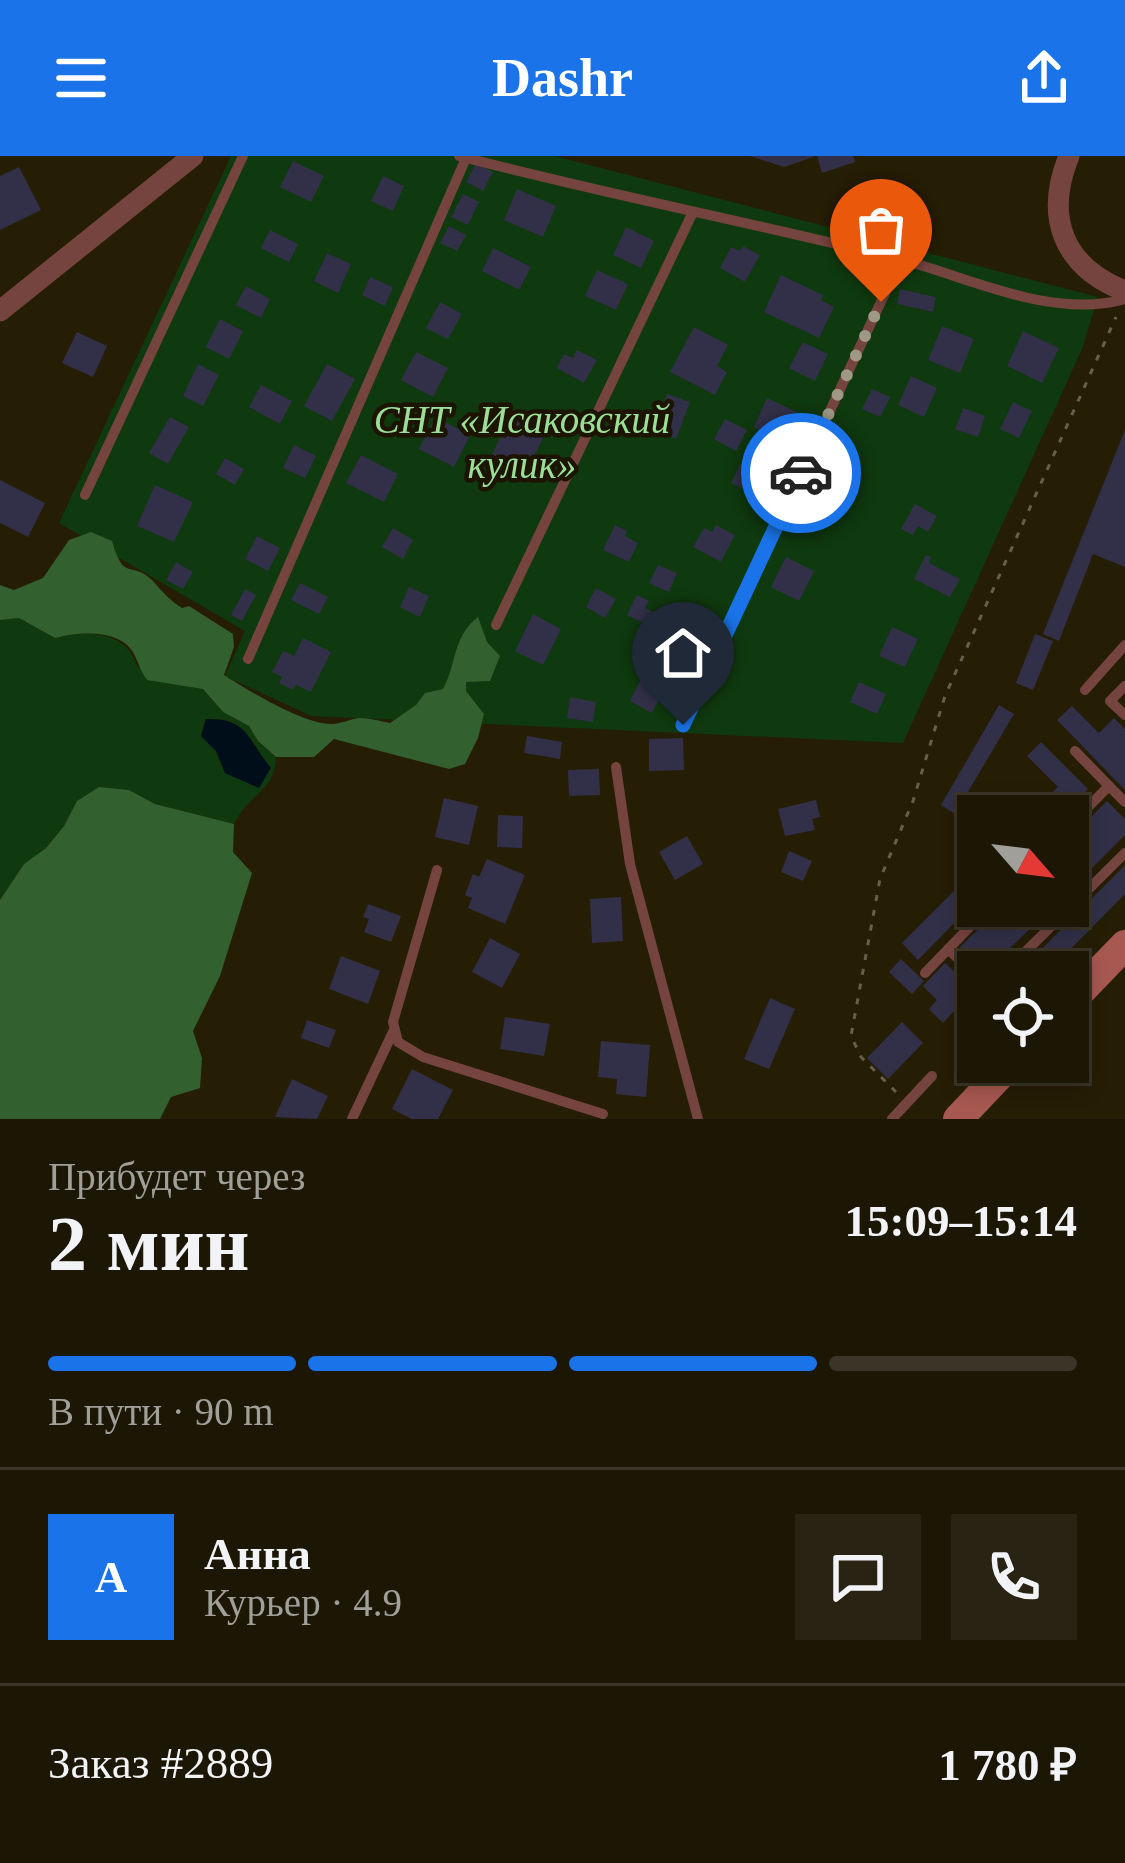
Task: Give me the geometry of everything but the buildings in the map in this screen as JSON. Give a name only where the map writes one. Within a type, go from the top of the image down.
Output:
[{"type":"street","points":[[0,311],[193,156]]},
{"type":"street","points":[[1070,156],[1061,176],[1062,235],[1070,254],[1125,296]]},
{"type":"street","points":[[1089,983],[1125,946]]},
{"type":"street","points":[[958,1119],[992,1083]]},
{"type":"lane","points":[[85,495],[243,156]]},
{"type":"lane","points":[[248,658],[462,157],[901,259],[974,285],[1095,308],[1125,296]]},
{"type":"lane","points":[[496,625],[693,212]]},
{"type":"lane","points":[[683,725],[901,259]]},
{"type":"lane","points":[[1085,690],[1125,645]]},
{"type":"lane","points":[[1125,686],[1110,701],[1125,716]]},
{"type":"lane","points":[[1075,751],[1125,802]]},
{"type":"lane","points":[[616,767],[630,864],[698,1119]]},
{"type":"lane","points":[[1089,806],[1109,786]]},
{"type":"lane","points":[[1026,951],[1125,853]]},
{"type":"lane","points":[[352,1119],[393,1032],[437,870]]},
{"type":"lane","points":[[925,973],[969,927]]},
{"type":"lane","points":[[948,949],[957,957]]},
{"type":"lane","points":[[393,1032],[398,1042],[423,1058],[617,1119]]},
{"type":"lane","points":[[892,1119],[932,1076]]},
{"type":"path","points":[[908,1102],[861,1057],[851,1036],[880,879],[904,825],[945,696],[1125,296]]},
{"type":"green space","name":"СНТ «Исаковский кулик»","points":[[231,156],[555,156],[1098,297],[1082,349],[903,743],[311,716],[225,676],[245,631],[59,523]]},
{"type":"green space","points":[[91,532],[112,541],[124,567],[145,574],[177,605],[189,606],[233,634],[234,647],[224,675],[276,706],[319,723],[360,718],[390,723],[425,693],[443,689],[459,642],[478,617],[487,642],[500,656],[490,681],[466,682],[466,691],[484,714],[465,764],[449,769],[334,739],[314,757],[276,757],[249,726],[223,712],[203,689],[147,680],[133,652],[118,639],[86,633],[55,638],[19,618],[0,620],[0,585],[14,590],[43,578],[69,540]]},
{"type":"green space","points":[[19,618],[55,638],[104,635],[124,645],[137,666],[203,689],[223,712],[249,726],[276,757],[271,778],[234,824],[155,804],[129,790],[77,801],[64,826],[24,864],[0,900],[0,620]],"holes":[[[206,719],[220,719],[246,732],[270,768],[259,787],[225,773],[216,751],[201,736]]]},
{"type":"green space","points":[[99,787],[129,790],[155,804],[234,824],[233,852],[252,873],[220,976],[193,1031],[202,1058],[200,1088],[171,1097],[160,1119],[0,1119],[0,900],[24,864],[64,826],[77,801]]},
{"type":"water","points":[[206,719],[231,722],[246,733],[271,768],[259,788],[225,773],[216,751],[201,736]]},
{"type":"way so far","points":[[801,473],[881,302]]},
{"type":"route","points":[[683,725],[801,473]]}]
